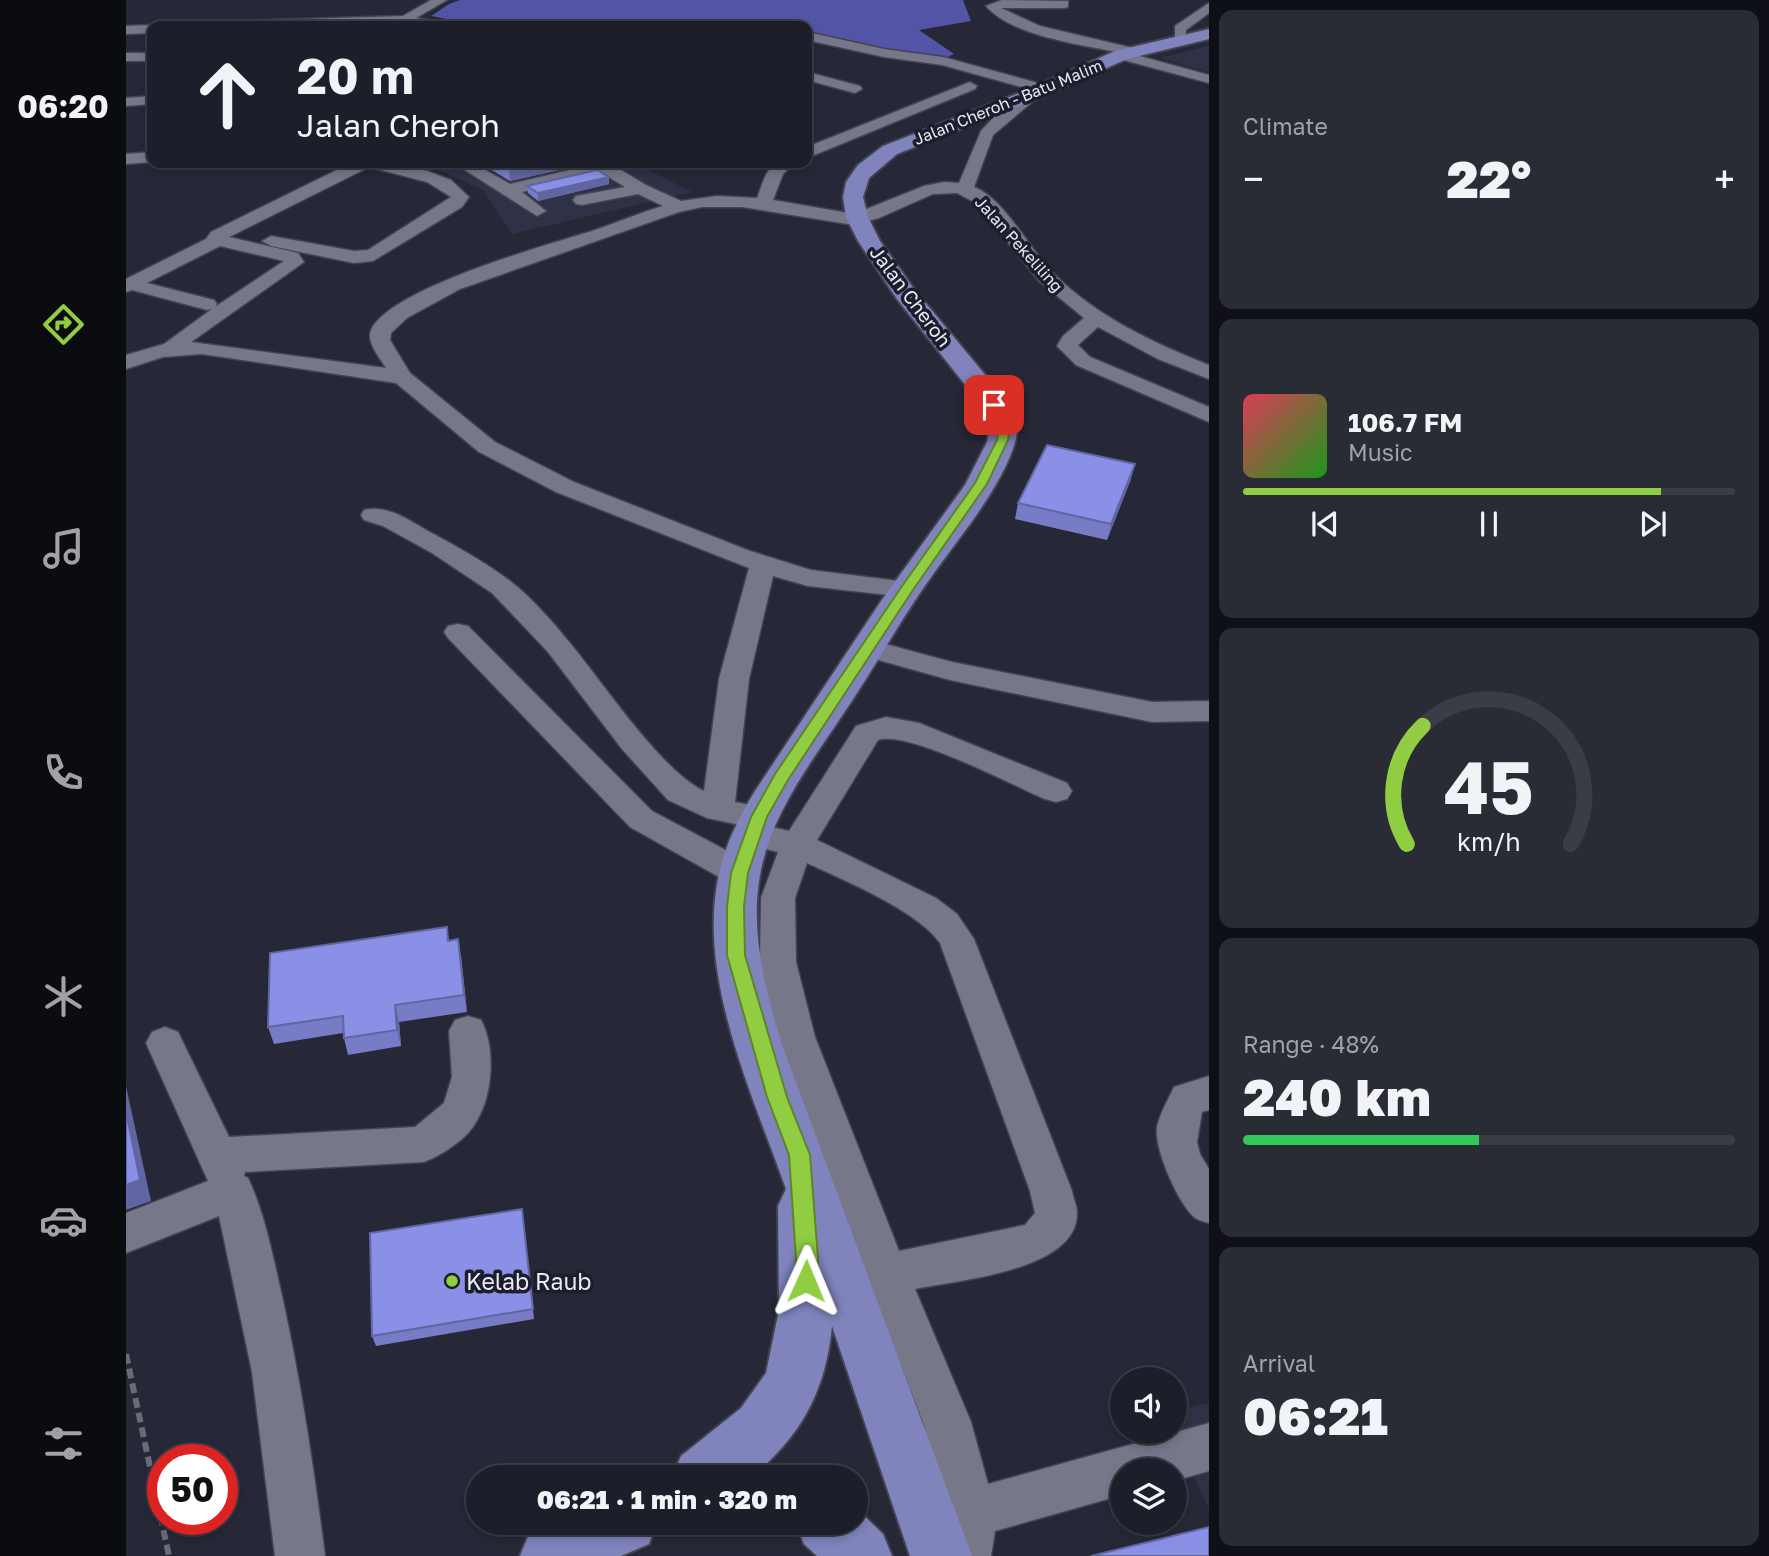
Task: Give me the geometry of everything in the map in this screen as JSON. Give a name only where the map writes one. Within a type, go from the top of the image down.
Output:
[{"type":"main road","name":"Jalan Cheroh - Batu Malim","points":[[857,220],[852,194],[860,175],[871,163],[890,150],[1039,92],[1126,53],[1209,34]]},
{"type":"main road","name":"Jalan Cheroh","points":[[857,220],[907,296],[994,405],[1004,427],[1002,440],[981,484],[906,589],[781,778],[757,826],[740,873],[736,907],[736,955],[777,1097],[960,1542]]},
{"type":"main road","points":[[718,1465],[737,1451],[778,1409],[798,1368],[807,1258],[800,1155]]},
{"type":"main road","points":[[551,1556],[599,1535]]},
{"type":"main road","points":[[839,1535],[861,1556]]},
{"type":"street","points":[[407,19],[441,0]]},
{"type":"street","points":[[1064,4],[1019,1],[1000,2],[992,6],[1001,14],[1028,27],[1209,79]]},
{"type":"street","points":[[1180,40],[1180,29],[1209,7]]},
{"type":"street","points":[[229,21],[268,9]]},
{"type":"street","points":[[281,21],[313,9]]},
{"type":"street","points":[[321,21],[417,21]]},
{"type":"street","points":[[126,30],[147,29]]},
{"type":"street","points":[[812,37],[884,53],[943,61],[1039,92]]},
{"type":"street","points":[[126,57],[147,57]]},
{"type":"street","points":[[812,77],[855,89]]},
{"type":"street","points":[[812,151],[970,86]]},
{"type":"street","points":[[964,190],[986,134],[998,121],[1039,92]]},
{"type":"street","points":[[126,102],[147,98]]},
{"type":"street","points":[[126,159],[147,157]]},
{"type":"street","points":[[128,285],[353,168]]},
{"type":"street","points":[[221,236],[343,255],[365,256],[381,252],[456,203],[460,197],[448,186],[425,176],[394,168]]},
{"type":"street","points":[[470,168],[537,211]]},
{"type":"street","points":[[508,190],[590,168]]},
{"type":"street","points":[[606,168],[640,189],[679,207]]},
{"type":"street","points":[[763,204],[776,168]]},
{"type":"street","points":[[582,200],[640,189]]},
{"type":"street","name":"Jalan Pekeliling","points":[[857,220],[934,189],[964,190],[979,198],[1044,275],[1072,300],[1179,361],[1209,373]]},
{"type":"street","points":[[857,220],[763,204],[710,201],[679,207],[493,270],[440,291],[396,317],[380,331],[380,340],[402,377],[487,447],[565,487],[763,564],[808,578],[906,589]]},
{"type":"street","points":[[171,349],[189,333],[295,262],[291,257],[221,236]]},
{"type":"street","points":[[128,285],[207,304]]},
{"type":"street","points":[[1098,317],[1069,340],[1067,346],[1070,351],[1083,361],[1209,415]]},
{"type":"street","points":[[126,363],[171,349],[225,350],[402,377]]},
{"type":"street","points":[[373,514],[421,537],[501,587],[558,646],[633,742],[679,792],[840,864],[924,907],[944,923],[956,939],[1051,1191],[1056,1213],[1053,1226],[1040,1239],[1020,1247],[886,1274]]},
{"type":"street","points":[[718,810],[734,679],[763,564]]},
{"type":"street","points":[[458,632],[641,819],[740,873]]},
{"type":"street","points":[[867,648],[950,671],[1152,712],[1209,711]]},
{"type":"street","points":[[1056,791],[939,740],[901,728],[886,727],[867,733],[797,845],[778,898],[778,962],[796,1037],[841,1160],[947,1422],[960,1542],[1110,1477]]},
{"type":"street","points":[[126,1233],[225,1173],[424,1144],[461,1113],[471,1077],[468,1031]]},
{"type":"street","points":[[165,1043],[225,1173],[250,1247],[288,1452],[300,1556]]},
{"type":"street","points":[[1209,1093],[1188,1099],[1179,1114],[1175,1135],[1177,1154],[1209,1204]]},
{"type":"street","points":[[1176,1458],[1208,1450]]},
{"type":"path","points":[[126,1354],[169,1556]]},
{"type":"shaded area","points":[[460,0],[963,0],[971,21],[919,30],[954,54],[943,59],[889,51],[812,32],[812,21],[456,21],[431,16]]},
{"type":"shaded area","points":[[1209,46],[1209,72],[1160,58]]},
{"type":"shaded area","points":[[434,168],[645,168],[692,192],[512,234],[483,190]]},
{"type":"shaded area","points":[[1209,1403],[1209,1509],[1179,1444],[1187,1444],[1187,1408]]},
{"type":"building","points":[[597,170],[609,177],[538,193],[527,186]]},
{"type":"building","points":[[1047,445],[1135,464],[1111,524],[1018,503]]},
{"type":"building","points":[[447,927],[448,941],[458,939],[464,995],[395,1005],[397,1030],[344,1038],[343,1016],[268,1027],[270,953]]},
{"type":"building","points":[[126,1112],[140,1180],[126,1185]]},
{"type":"building","name":"Kelab Raub","points":[[522,1209],[533,1309],[372,1336],[370,1233]]},
{"type":"building","points":[[1209,1527],[1209,1556],[1091,1556],[1176,1535],[1187,1535],[1187,1532]]},
{"type":"place","name":"Kelab Raub","points":[[452,1281]]},
{"type":"route","points":[[806,1281],[800,1155],[777,1097],[736,955],[736,907],[740,873],[759,817],[781,778],[906,589],[981,484],[1002,440],[1002,417],[994,405]]}]
